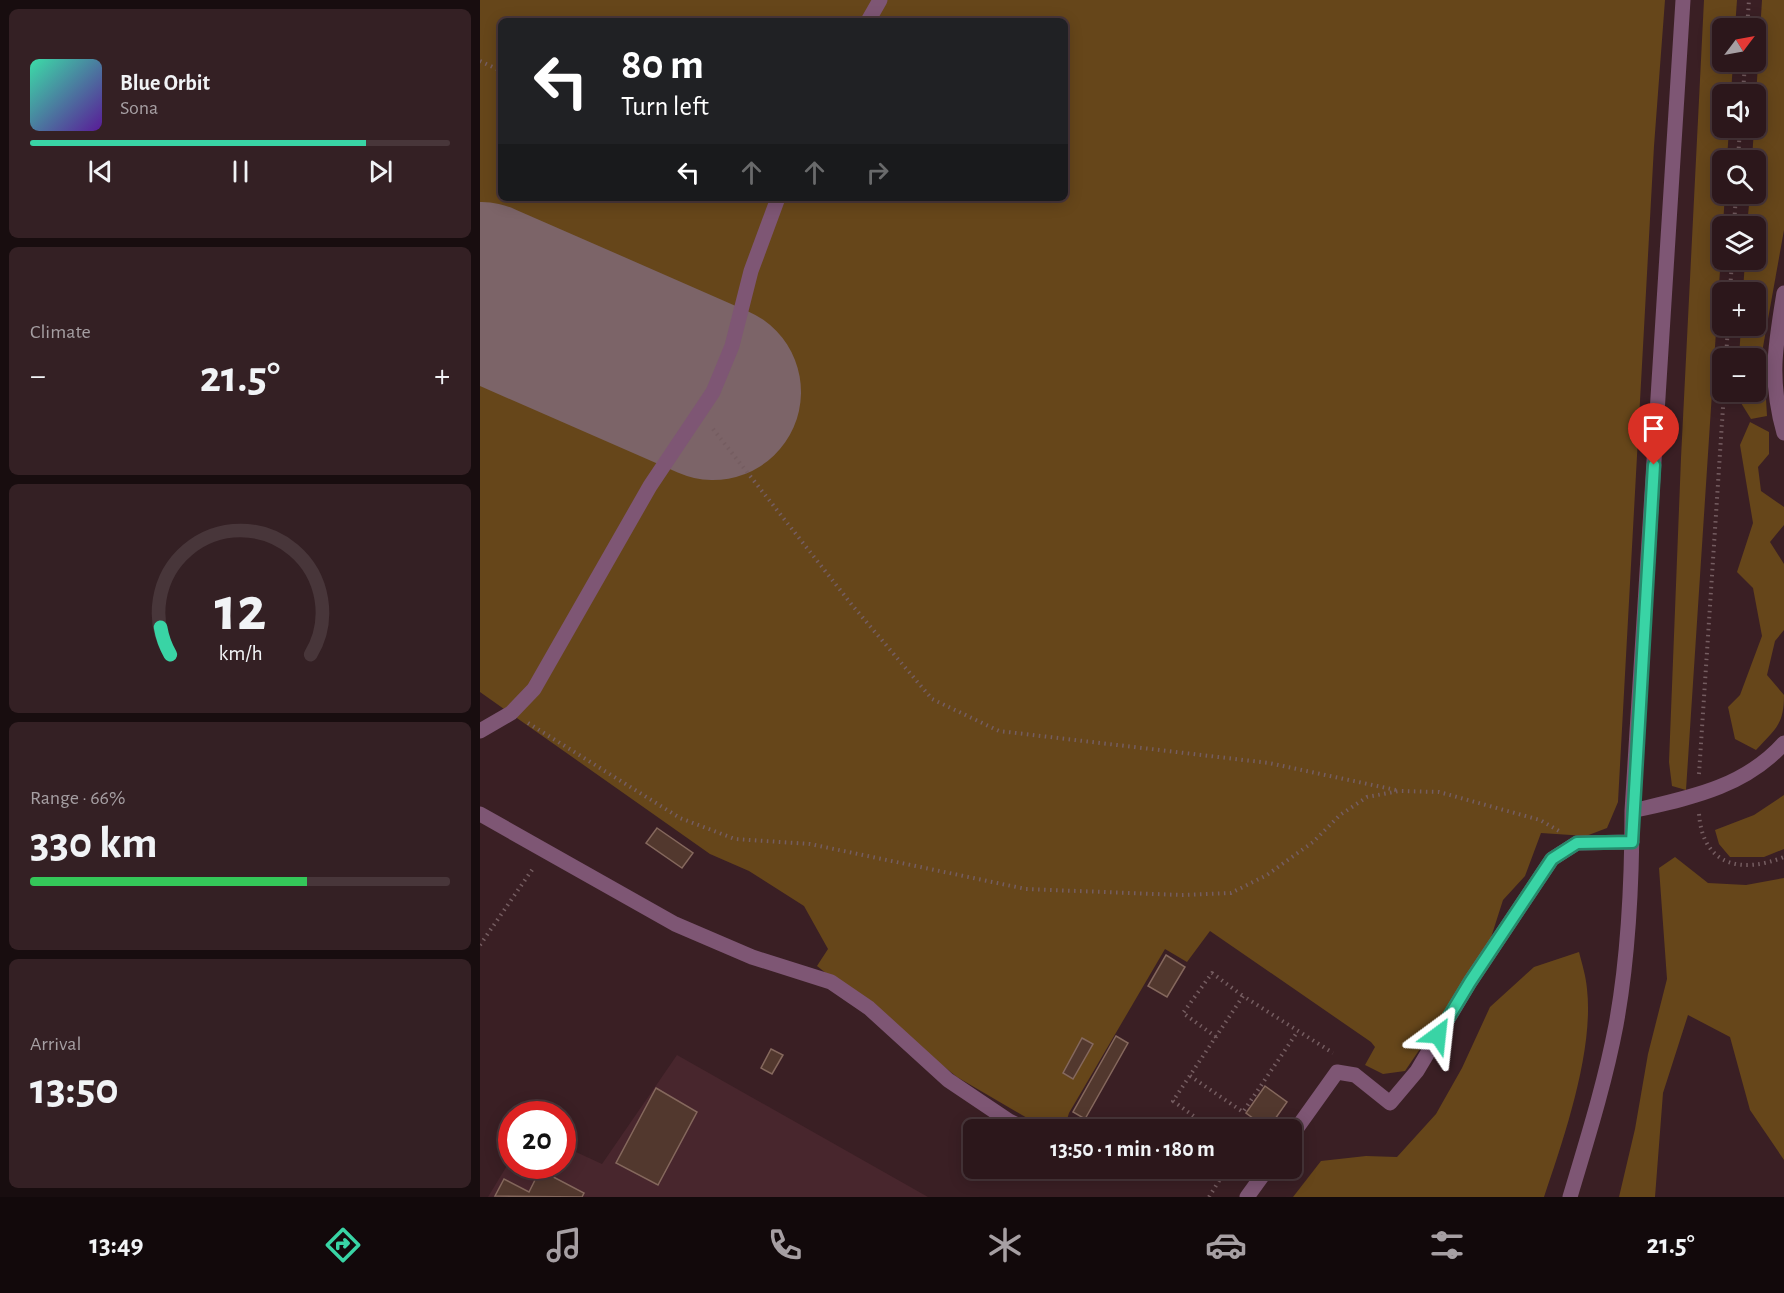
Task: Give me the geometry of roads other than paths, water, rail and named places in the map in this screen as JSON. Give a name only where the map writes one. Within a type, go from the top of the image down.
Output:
[{"type":"street","points":[[870,18],[880,0]]},
{"type":"street","points":[[1570,1197],[1597,1106],[1616,1026],[1626,956],[1632,811],[1683,0]]},
{"type":"street","points":[[480,731],[511,713],[534,689],[650,486],[713,392],[732,346],[752,272],[777,201]]},
{"type":"street","points":[[1784,293],[1773,361],[1778,413],[1784,434]]},
{"type":"street","points":[[1632,811],[1698,796],[1746,776],[1784,743]]},
{"type":"street","points":[[480,814],[675,924],[752,957],[831,982],[869,1008],[948,1080],[1006,1119]]},
{"type":"street","points":[[1302,1121],[1337,1072],[1354,1075],[1390,1102],[1417,1071],[1470,982],[1552,859],[1577,843],[1632,842]]},
{"type":"street","points":[[1247,1197],[1260,1179]]}]
